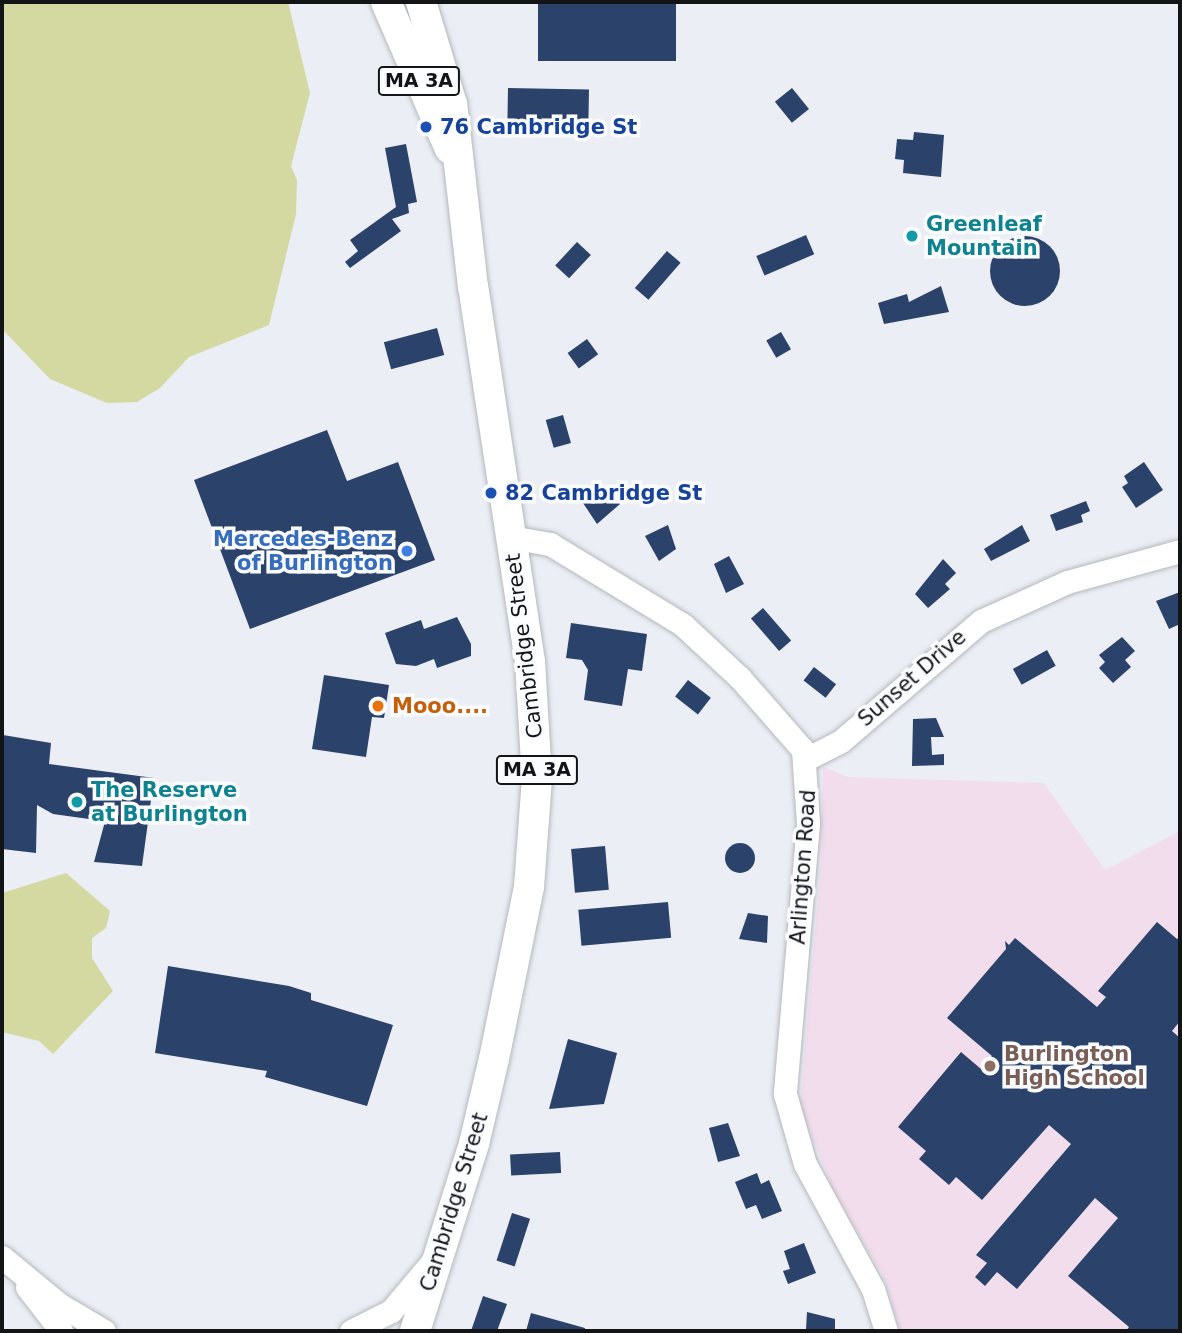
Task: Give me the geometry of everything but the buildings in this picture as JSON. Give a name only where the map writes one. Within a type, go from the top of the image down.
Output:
[{"type":"main road","name":"Cambridge Street","points":[[386,2],[455,159]]},
{"type":"main road","name":"Cambridge Street","points":[[415,1331],[487,1091],[532,863],[534,718],[455,159],[452,104],[421,2]]},
{"type":"main road","points":[[434,38],[439,2]]},
{"type":"street","name":"Arlington Road","points":[[510,537],[548,543],[683,625],[740,678],[806,760],[803,906],[785,1094],[810,1173],[873,1289],[886,1331]]},
{"type":"street","name":"Sunset Drive","points":[[806,760],[841,741],[981,621],[1067,582],[1180,551]]},
{"type":"street","points":[[351,1331],[391,1311],[439,1253]]},
{"type":"street","points":[[10,1265],[61,1331]]},
{"type":"street","points":[[10,1265],[104,1331]]},
{"type":"shaded area","name":"Burlington High School","points":[[823,767],[848,777],[1044,783],[1105,870],[1180,831],[1180,1331],[900,1331],[884,1277],[834,1192],[800,1106],[821,864]]},
{"type":"green space","points":[[2,2],[288,2],[310,93],[291,166],[297,180],[296,214],[269,325],[189,357],[160,388],[137,402],[107,403],[50,379],[2,329]]},
{"type":"green space","points":[[66,873],[110,911],[106,928],[92,938],[92,958],[113,991],[53,1054],[39,1041],[2,1032],[2,893]]},
{"type":"place","name":"76 Cambridge St","points":[[426,127]]},
{"type":"place","name":"Greenleaf Mountain","points":[[912,236]]},
{"type":"place","name":"82 Cambridge St","points":[[491,493]]},
{"type":"place","name":"Mercedes-Benz of Burlington","points":[[407,551]]},
{"type":"place","name":"Mooo....","points":[[378,706]]},
{"type":"place","name":"The Reserve at Burlington","points":[[77,802]]},
{"type":"place","name":"Burlington High School","points":[[990,1066]]}]
